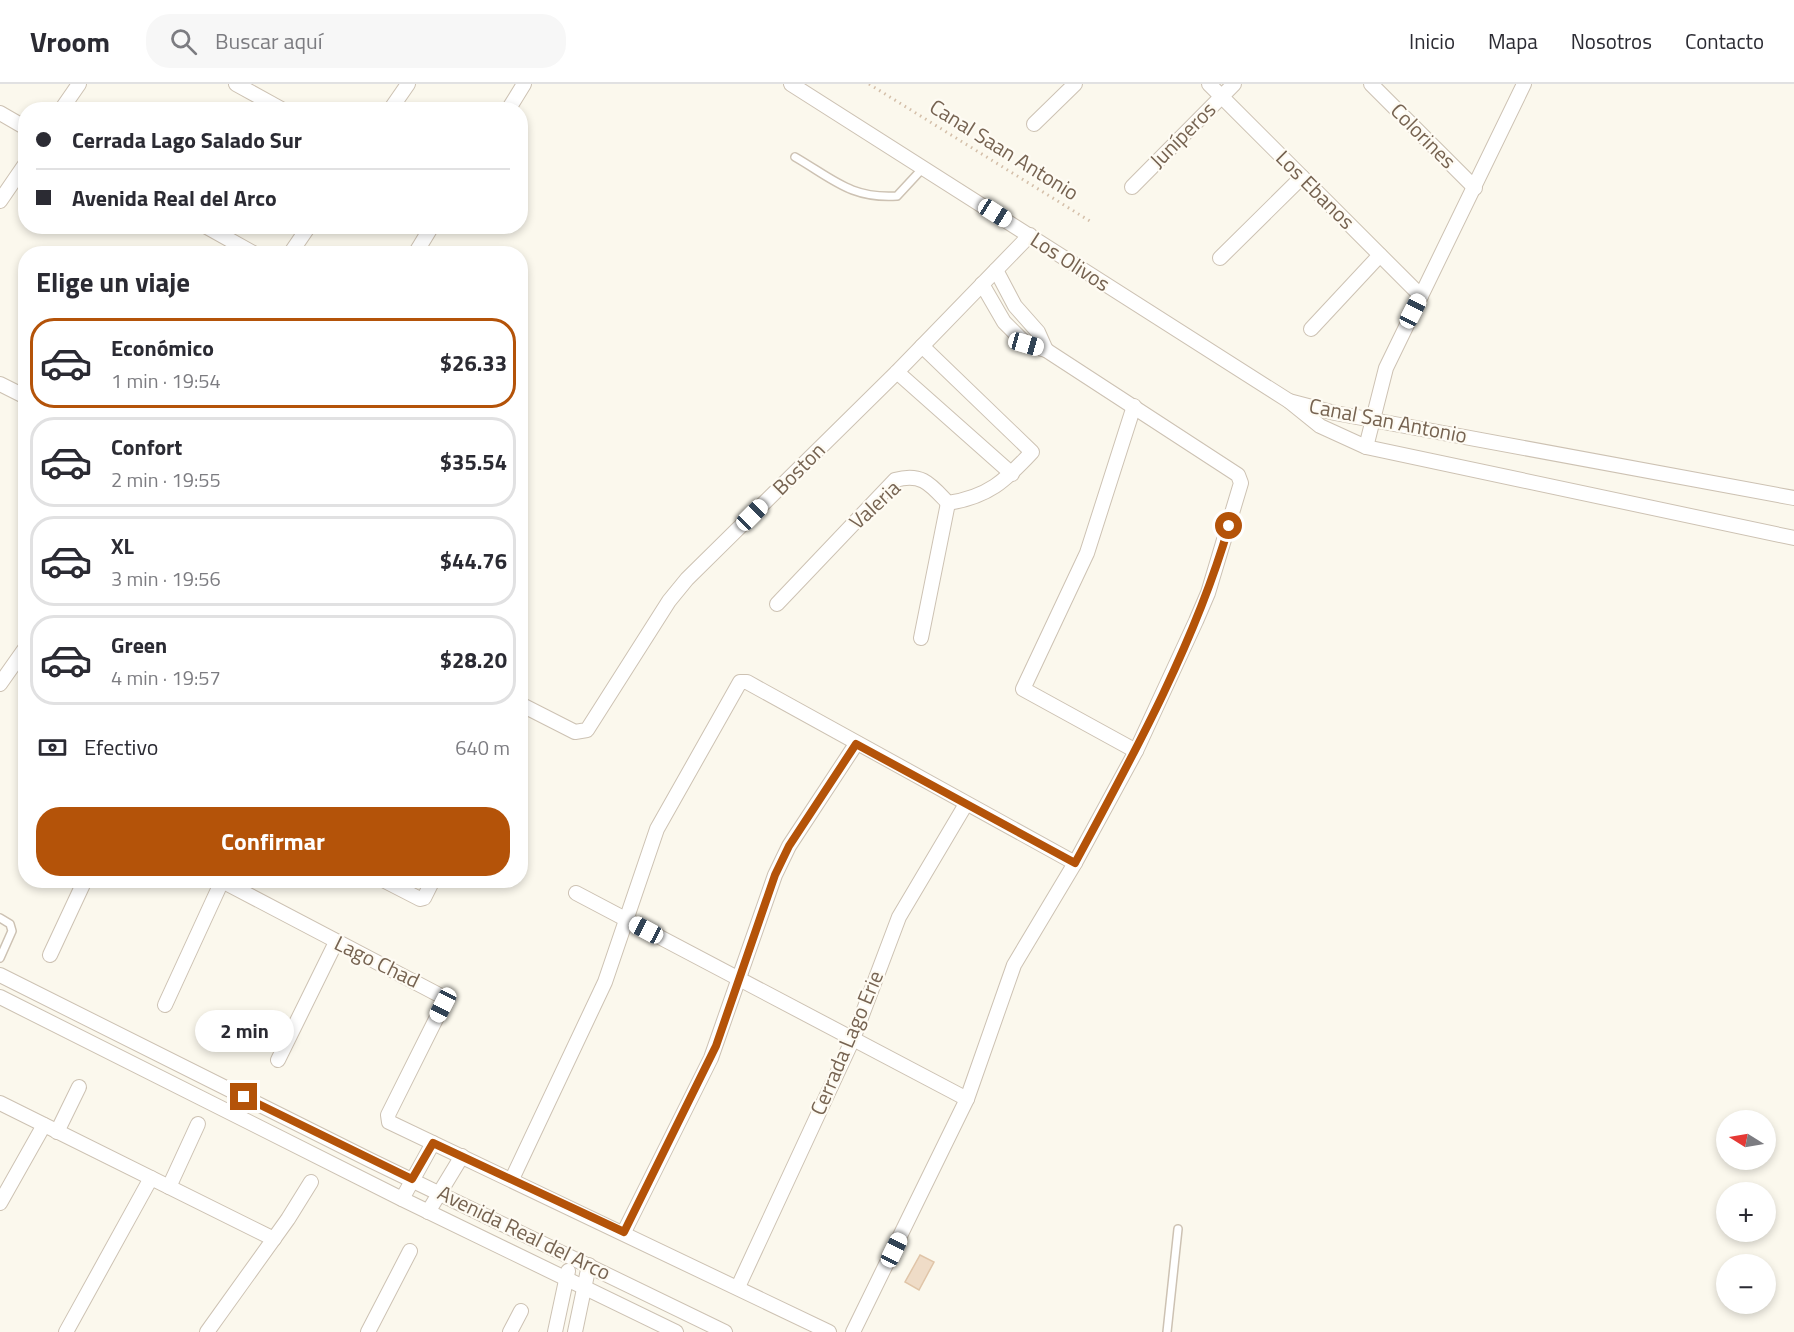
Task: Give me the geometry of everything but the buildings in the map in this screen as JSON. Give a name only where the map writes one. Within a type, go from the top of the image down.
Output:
[{"type":"street","points":[[67,102],[79,84]]},
{"type":"street","points":[[236,84],[269,102]]},
{"type":"street","points":[[396,102],[408,84]]},
{"type":"street","points":[[513,102],[524,84]]},
{"type":"street","name":"Los Olivos","points":[[791,84],[1289,401]]},
{"type":"street","points":[[1034,124],[1075,84]]},
{"type":"street","name":"Los Ebanos","points":[[1209,84],[1421,296]]},
{"type":"street","name":"Juníperos","points":[[1132,187],[1234,84]]},
{"type":"street","name":"Colorines","points":[[1371,84],[1474,188]]},
{"type":"street","points":[[1366,447],[1386,368],[1524,84]]},
{"type":"street","points":[[0,113],[18,123]]},
{"type":"street","points":[[0,201],[18,175]]},
{"type":"street","points":[[1220,258],[1302,177]]},
{"type":"street","points":[[219,234],[241,246]]},
{"type":"street","name":"Boston","points":[[528,708],[575,732],[587,730],[659,616],[687,579],[897,372],[1030,235]]},
{"type":"street","points":[[1311,330],[1380,255]]},
{"type":"street","points":[[996,270],[1015,306],[1038,332],[1046,350]]},
{"type":"street","points":[[853,1332],[967,1099],[1014,965],[1075,863],[1136,751],[1208,593],[1241,483],[1238,475],[1134,406],[1046,350],[1026,344],[1009,327],[982,284]]},
{"type":"street","points":[[921,638],[948,503],[970,500],[990,491],[1012,474],[1032,452],[922,346]]},
{"type":"street","points":[[897,372],[1012,474]]},
{"type":"street","points":[[0,384],[18,393]]},
{"type":"street","name":"Canal San Antonio","points":[[1289,401],[1373,419],[1794,498]]},
{"type":"street","name":"Canal San Antonio","points":[[1289,401],[1320,426],[1366,447],[1794,538]]},
{"type":"street","points":[[1134,406],[1087,553],[1023,689],[1136,751]]},
{"type":"street","name":"Valeria","points":[[777,604],[895,480],[908,476],[923,480],[948,503]]},
{"type":"street","points":[[1,679],[18,657]]},
{"type":"street","points":[[512,1179],[605,982],[657,829],[738,684],[743,681],[1075,863]]},
{"type":"street","points":[[624,1232],[711,1058],[784,855],[856,744]]},
{"type":"street","name":"Cerrada Lago Erie","points":[[738,1287],[853,1039],[899,917],[966,804]]},
{"type":"street","points":[[50,955],[81,888]]},
{"type":"street","points":[[165,1005],[218,888]]},
{"type":"street","name":"Lago Chad","points":[[234,888],[443,997],[443,1005],[388,1115],[389,1122],[433,1143]]},
{"type":"street","points":[[397,888],[417,899],[424,898],[429,888]]},
{"type":"street","points":[[576,893],[967,1099]]},
{"type":"street","points":[[278,1060],[336,942]]},
{"type":"street","name":"Avenida Real del Arco","points":[[0,975],[725,1332]]},
{"type":"street","name":"Avenida Real del Arco","points":[[0,997],[110,1050],[428,1212],[676,1332]]},
{"type":"street","points":[[110,1050],[119,1034]]},
{"type":"street","points":[[57,1132],[79,1087]]},
{"type":"street","points":[[0,1103],[274,1239]]},
{"type":"street","points":[[169,1187],[198,1124]]},
{"type":"street","points":[[0,1203],[44,1125]]},
{"type":"street","points":[[402,1198],[433,1143],[624,1232],[829,1332]]},
{"type":"street","points":[[428,1212],[462,1156]]},
{"type":"street","points":[[66,1332],[151,1178]]},
{"type":"street","points":[[207,1332],[274,1239],[311,1182]]},
{"type":"street","points":[[368,1332],[410,1251]]},
{"type":"street","points":[[555,1332],[571,1257]]},
{"type":"street","points":[[575,1332],[589,1265]]},
{"type":"street","points":[[510,1332],[521,1311]]},
{"type":"lane","points":[[795,157],[858,194],[874,198],[897,196],[923,168]]},
{"type":"lane","points":[[0,918],[10,924],[12,930],[0,958]]},
{"type":"lane","points":[[1167,1332],[1178,1229]]},
{"type":"path","name":"Canal Saan Antonio","points":[[869,84],[1093,223]]},
{"type":"route","points":[[244,1097],[412,1179],[433,1143],[624,1232],[711,1058],[775,875],[789,846],[856,744],[1075,863],[1136,751],[1196,621],[1208,593],[1229,526]]}]
